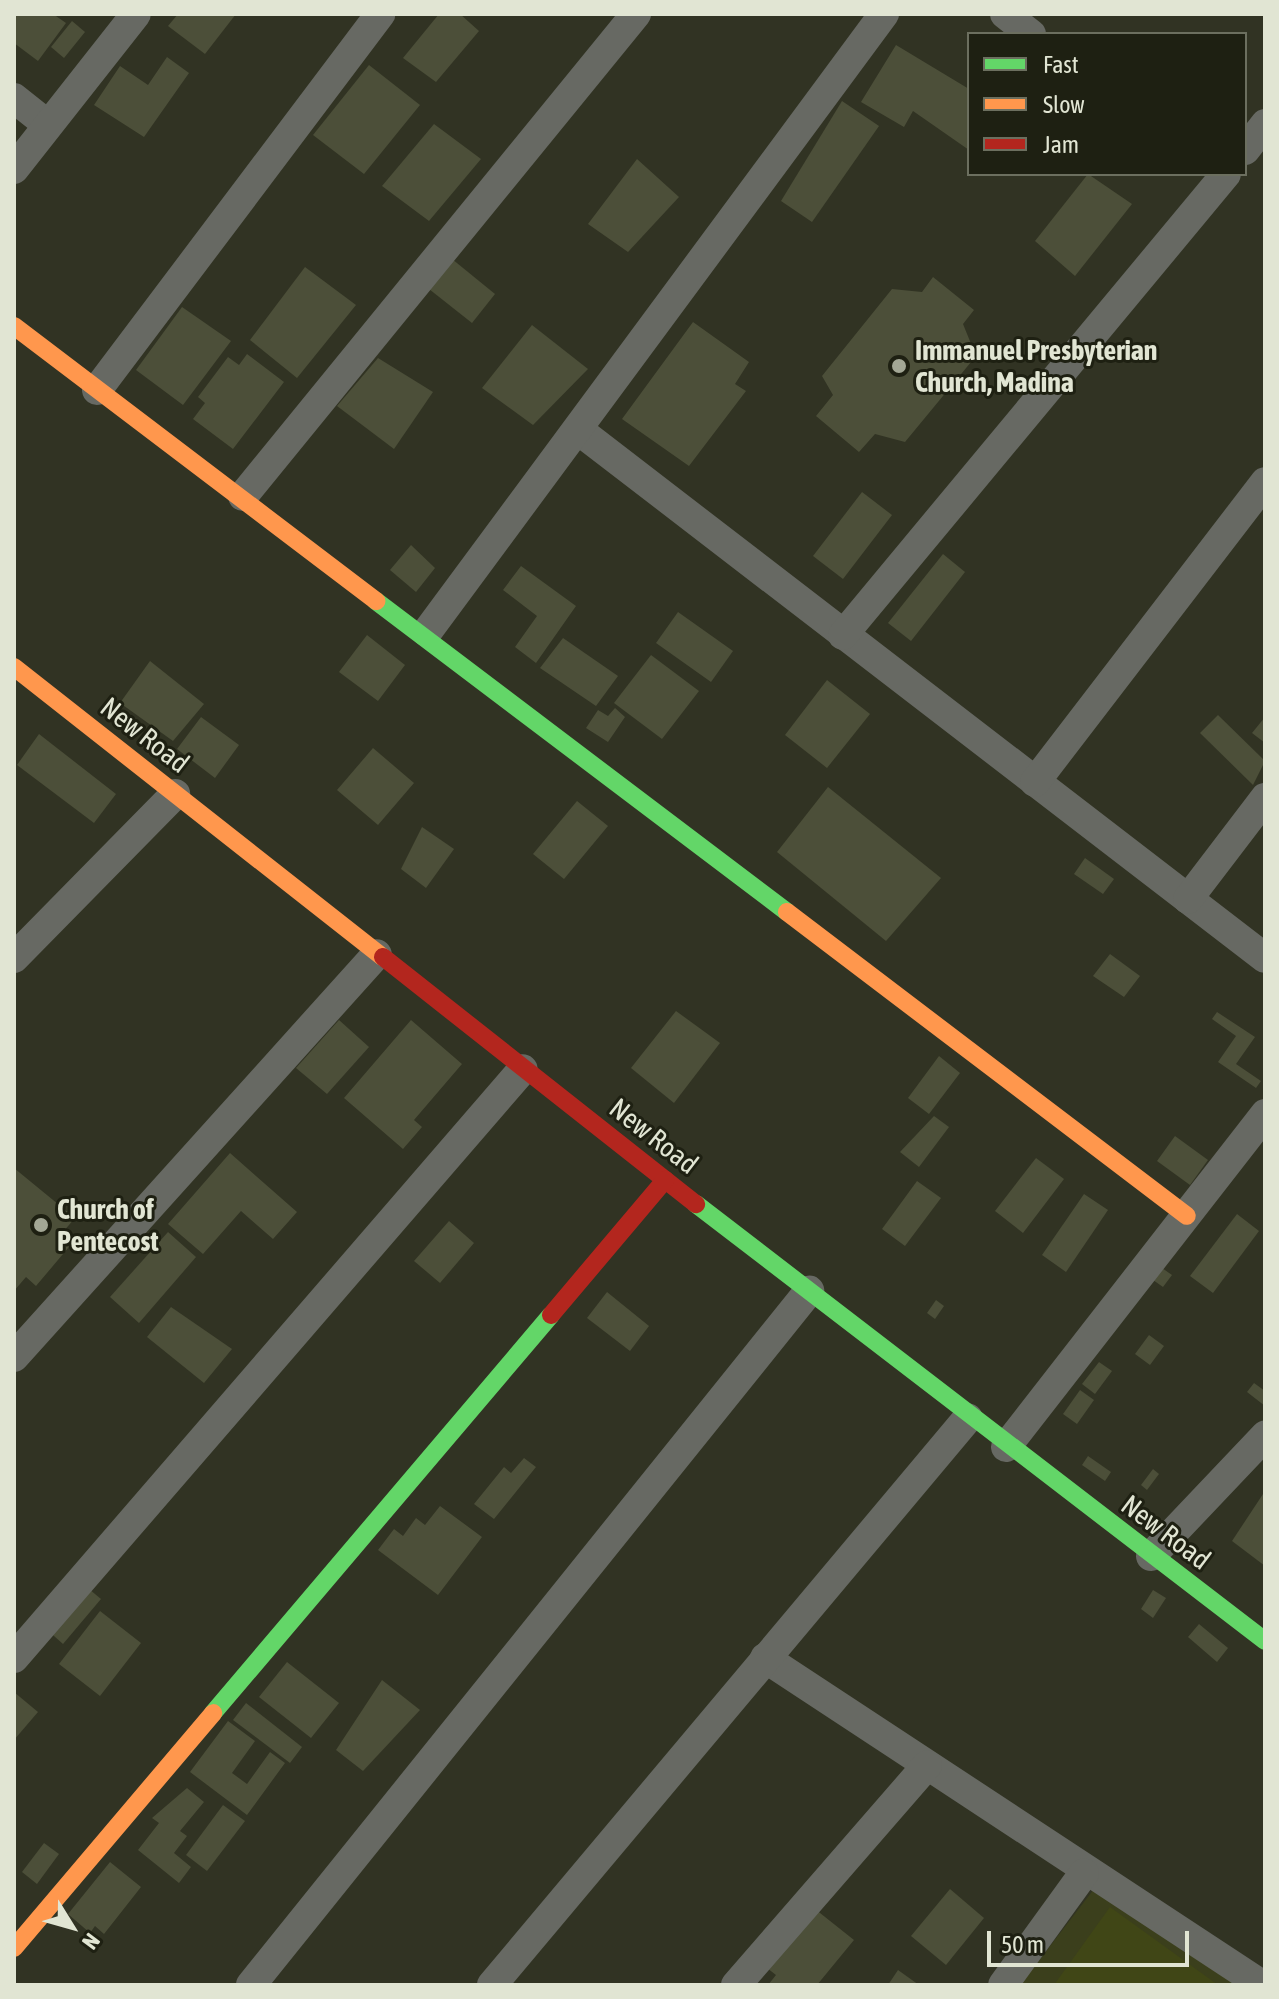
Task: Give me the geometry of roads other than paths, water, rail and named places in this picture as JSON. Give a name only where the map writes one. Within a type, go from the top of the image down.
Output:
[{"type":"street","points":[[14,169],[136,14]]},
{"type":"street","points":[[97,390],[380,14]]},
{"type":"street","points":[[243,496],[636,14]]},
{"type":"street","points":[[427,632],[581,432],[884,14]]},
{"type":"street","points":[[1005,14],[1028,32]]},
{"type":"street","points":[[14,98],[48,125]]},
{"type":"street","points":[[1247,147],[1265,124]]},
{"type":"street","points":[[843,635],[1221,176]]},
{"type":"street","points":[[14,326],[427,632],[1187,1216]]},
{"type":"street","points":[[581,432],[1265,958]]},
{"type":"street","points":[[1035,782],[1265,482]]},
{"type":"street","name":"New Road","points":[[14,667],[968,1418],[1265,1641]]},
{"type":"street","points":[[14,958],[175,794]]},
{"type":"street","points":[[1188,899],[1265,798]]},
{"type":"street","points":[[14,1357],[377,954]]},
{"type":"street","points":[[14,1658],[523,1069]]},
{"type":"street","points":[[1006,1447],[1265,1114]]},
{"type":"street","points":[[14,1948],[665,1180]]},
{"type":"street","points":[[251,1985],[809,1291]]},
{"type":"street","points":[[492,1985],[968,1418]]},
{"type":"street","points":[[1151,1556],[1265,1436]]},
{"type":"street","points":[[765,1658],[1084,1873],[1262,1985]]},
{"type":"street","points":[[736,1985],[927,1765]]},
{"type":"street","points":[[1003,1985],[1084,1873]]},
{"type":"place","name":"Immanuel Presbyterian Church, Madina","points":[[899,366]]},
{"type":"place","name":"Church of Pentecost","points":[[41,1225]]}]
